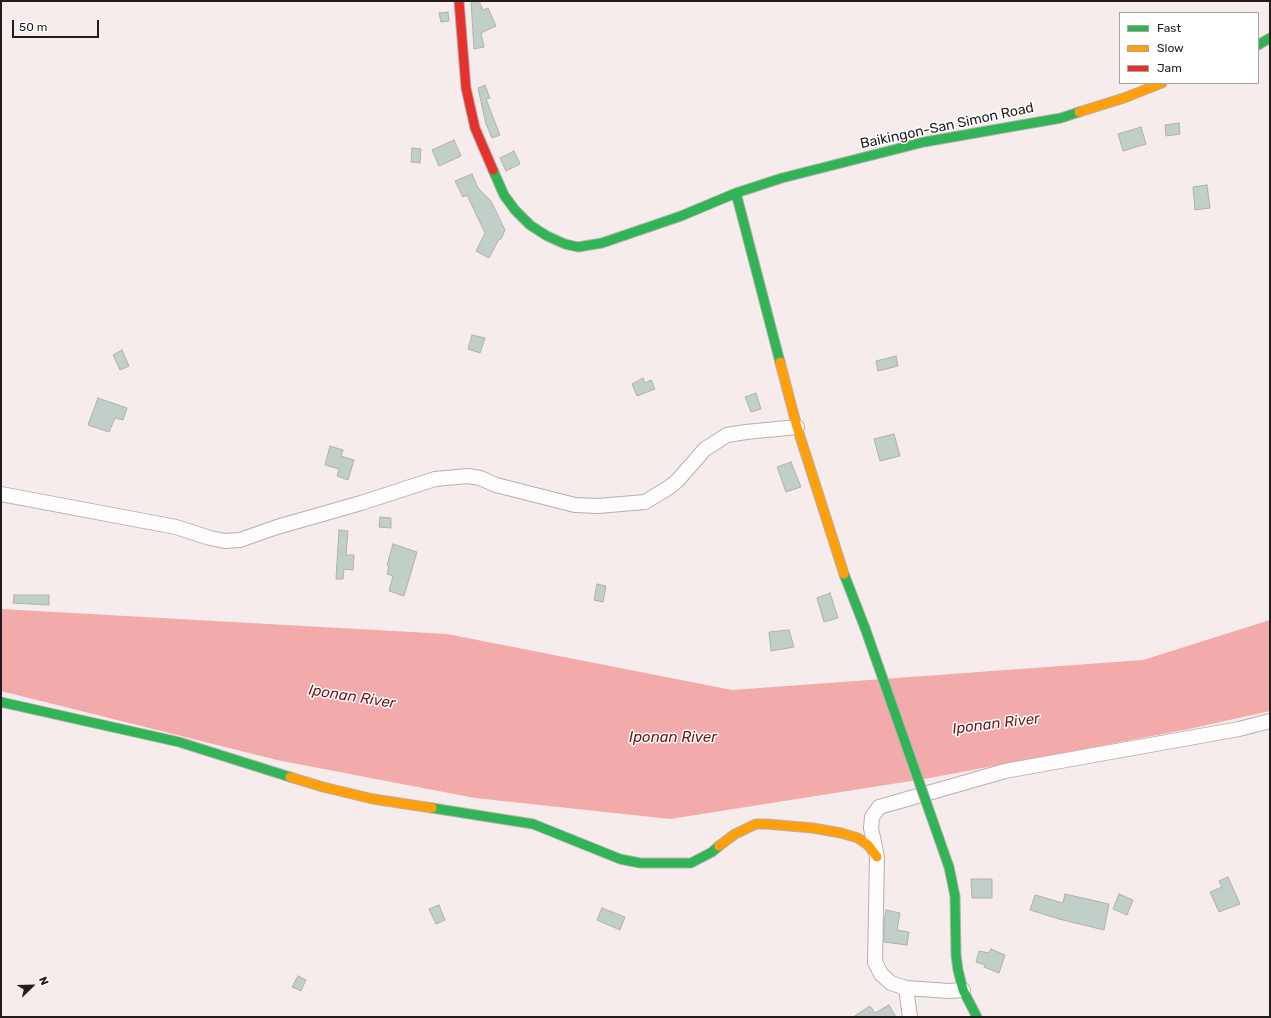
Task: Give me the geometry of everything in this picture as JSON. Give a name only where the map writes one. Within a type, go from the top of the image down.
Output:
[{"type":"street","name":"Baikingon-San Simon Road","points":[[459,1],[466,88],[475,128],[504,195],[515,210],[530,225],[547,236],[565,244],[578,247],[602,243],[681,216],[736,193],[782,178],[924,142],[1061,118],[1124,98],[1159,84]]},
{"type":"street","points":[[1259,44],[1270,38]]},
{"type":"street","points":[[736,193],[797,427],[844,573],[866,628],[949,867],[955,896],[956,955],[963,990],[977,1017]]},
{"type":"street","points":[[1,494],[176,527],[210,538],[226,541],[240,540],[277,527],[362,503],[435,479],[468,476],[480,478],[496,485],[575,505],[612,506],[645,502],[677,481],[705,449],[727,435],[797,427]]},
{"type":"street","points":[[1,702],[180,742],[323,787],[373,799],[533,824],[620,859],[640,863],[691,863],[712,852],[735,834],[756,824],[813,828],[841,833],[858,838],[868,845],[877,857]]},
{"type":"street","points":[[963,990],[949,991],[906,988],[891,983],[881,974],[875,962],[877,857],[871,828],[872,817],[879,807],[1005,771],[1239,729],[1270,722]]},
{"type":"street","points":[[906,988],[910,1017]]},
{"type":"water","name":"Iponan River","points":[[1,609],[447,634],[732,690],[1143,660],[1270,620],[1270,711],[1189,729],[930,778],[670,819],[475,798],[277,760],[1,691]]},
{"type":"building","points":[[471,1],[479,1],[483,10],[488,8],[496,26],[481,33],[484,47],[474,49]]},
{"type":"building","points":[[448,12],[449,21],[441,22],[439,13]]},
{"type":"building","points":[[485,85],[490,98],[486,99],[500,135],[492,138],[486,124],[478,88]]},
{"type":"building","points":[[1179,123],[1180,134],[1166,136],[1165,125]]},
{"type":"building","points":[[1141,127],[1146,144],[1123,151],[1118,134]]},
{"type":"building","points":[[454,140],[461,156],[439,166],[432,150]]},
{"type":"building","points":[[412,148],[421,149],[420,163],[411,162]]},
{"type":"building","points":[[514,151],[520,164],[506,171],[500,158]]},
{"type":"building","points":[[472,174],[478,188],[491,201],[505,230],[489,258],[476,251],[485,233],[467,195],[463,197],[455,181]]},
{"type":"building","points":[[1207,185],[1210,208],[1195,210],[1193,187]]},
{"type":"building","points":[[472,335],[485,338],[480,353],[468,349]]},
{"type":"building","points":[[122,350],[129,366],[120,370],[113,355]]},
{"type":"building","points":[[896,356],[898,366],[878,371],[876,361]]},
{"type":"building","points":[[643,378],[645,383],[651,380],[655,389],[637,396],[632,384]]},
{"type":"building","points":[[756,393],[761,409],[751,412],[745,397]]},
{"type":"building","points":[[98,398],[127,408],[123,420],[115,418],[109,432],[88,425]]},
{"type":"building","points":[[894,434],[900,456],[880,461],[874,439]]},
{"type":"building","points":[[330,446],[343,450],[341,456],[354,460],[348,480],[337,476],[339,469],[325,465]]},
{"type":"building","points":[[791,462],[801,487],[786,492],[777,467]]},
{"type":"building","points":[[380,517],[391,518],[391,528],[379,527]]},
{"type":"building","points":[[339,530],[348,531],[346,555],[354,555],[353,570],[344,569],[343,579],[336,579]]},
{"type":"building","points":[[393,544],[417,552],[404,596],[389,591],[393,576],[387,574],[389,566],[387,565]]},
{"type":"building","points":[[597,584],[606,586],[603,602],[594,600]]},
{"type":"building","points":[[830,593],[838,618],[824,622],[817,598]]},
{"type":"building","points":[[14,595],[49,595],[49,605],[13,603]]},
{"type":"building","points":[[789,630],[794,647],[771,651],[769,632]]},
{"type":"building","points":[[1228,877],[1240,904],[1219,912],[1210,892],[1222,887],[1219,881]]},
{"type":"building","points":[[971,879],[992,879],[992,898],[972,898]]},
{"type":"building","points":[[1065,894],[1109,904],[1104,930],[1030,910],[1035,895],[1063,903]]},
{"type":"building","points":[[1119,894],[1133,900],[1127,915],[1113,909]]},
{"type":"building","points":[[439,905],[445,920],[436,924],[429,909]]},
{"type":"building","points":[[602,908],[625,917],[620,930],[597,920]]},
{"type":"building","points":[[886,910],[900,913],[897,930],[909,932],[907,945],[884,942],[884,922]]},
{"type":"building","points":[[991,949],[1005,955],[999,973],[976,962],[979,951],[989,953]]},
{"type":"building","points":[[298,976],[306,980],[301,991],[292,987]]},
{"type":"building","points":[[889,1005],[896,1017],[853,1017],[870,1006],[875,1013]]},
{"type":"traffic: fast","points":[[1259,44],[1270,38]]},
{"type":"traffic: fast","points":[[736,193],[782,178],[924,142],[1061,118],[1079,112]]},
{"type":"traffic: fast","points":[[493,170],[504,195],[515,210],[530,225],[547,236],[565,244],[578,247],[602,243],[681,216],[736,193],[780,362]]},
{"type":"traffic: fast","points":[[844,574],[865,628]]},
{"type":"traffic: fast","points":[[865,628],[949,867]]},
{"type":"traffic: fast","points":[[1,702],[179,742],[290,777]]},
{"type":"traffic: fast","points":[[432,808],[533,824],[620,859],[640,863],[691,863],[712,852],[719,846]]},
{"type":"traffic: fast","points":[[949,867],[955,896],[956,955],[958,970],[963,990],[977,1017]]},
{"type":"traffic: slow","points":[[1079,112],[1124,98],[1159,84]]},
{"type":"traffic: slow","points":[[780,362],[797,427],[844,574]]},
{"type":"traffic: slow","points":[[290,777],[323,787],[373,799],[432,808]]},
{"type":"traffic: slow","points":[[719,846],[735,834],[756,824],[766,824],[813,828],[858,838],[868,845],[877,857]]},
{"type":"traffic: jam","points":[[459,1],[466,88],[475,128],[493,170]]}]
